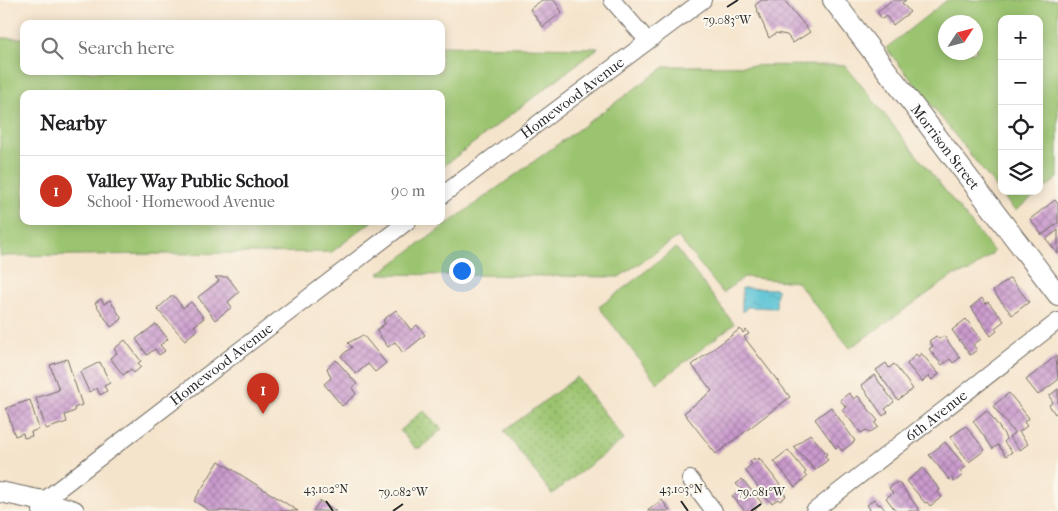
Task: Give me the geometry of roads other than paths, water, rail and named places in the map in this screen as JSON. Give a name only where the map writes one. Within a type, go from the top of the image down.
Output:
[{"type":"street","points":[[612,0],[647,40]]},
{"type":"street","name":"Homewood Avenue","points":[[445,193],[647,40],[703,0]]},
{"type":"street","name":"Morrison Street","points":[[833,0],[1058,295]]},
{"type":"street","name":"Homewood Avenue","points":[[42,506],[403,225]]},
{"type":"street","name":"6th Avenue","points":[[814,511],[1058,321]]},
{"type":"street","points":[[690,479],[714,511]]},
{"type":"street","points":[[0,492],[42,506],[74,511]]},
{"type":"water","points":[[742,288],[777,289],[776,308],[746,307],[745,311],[742,311]]},
{"type":"place","name":"Valley Way Public School","points":[[263,414]]}]
